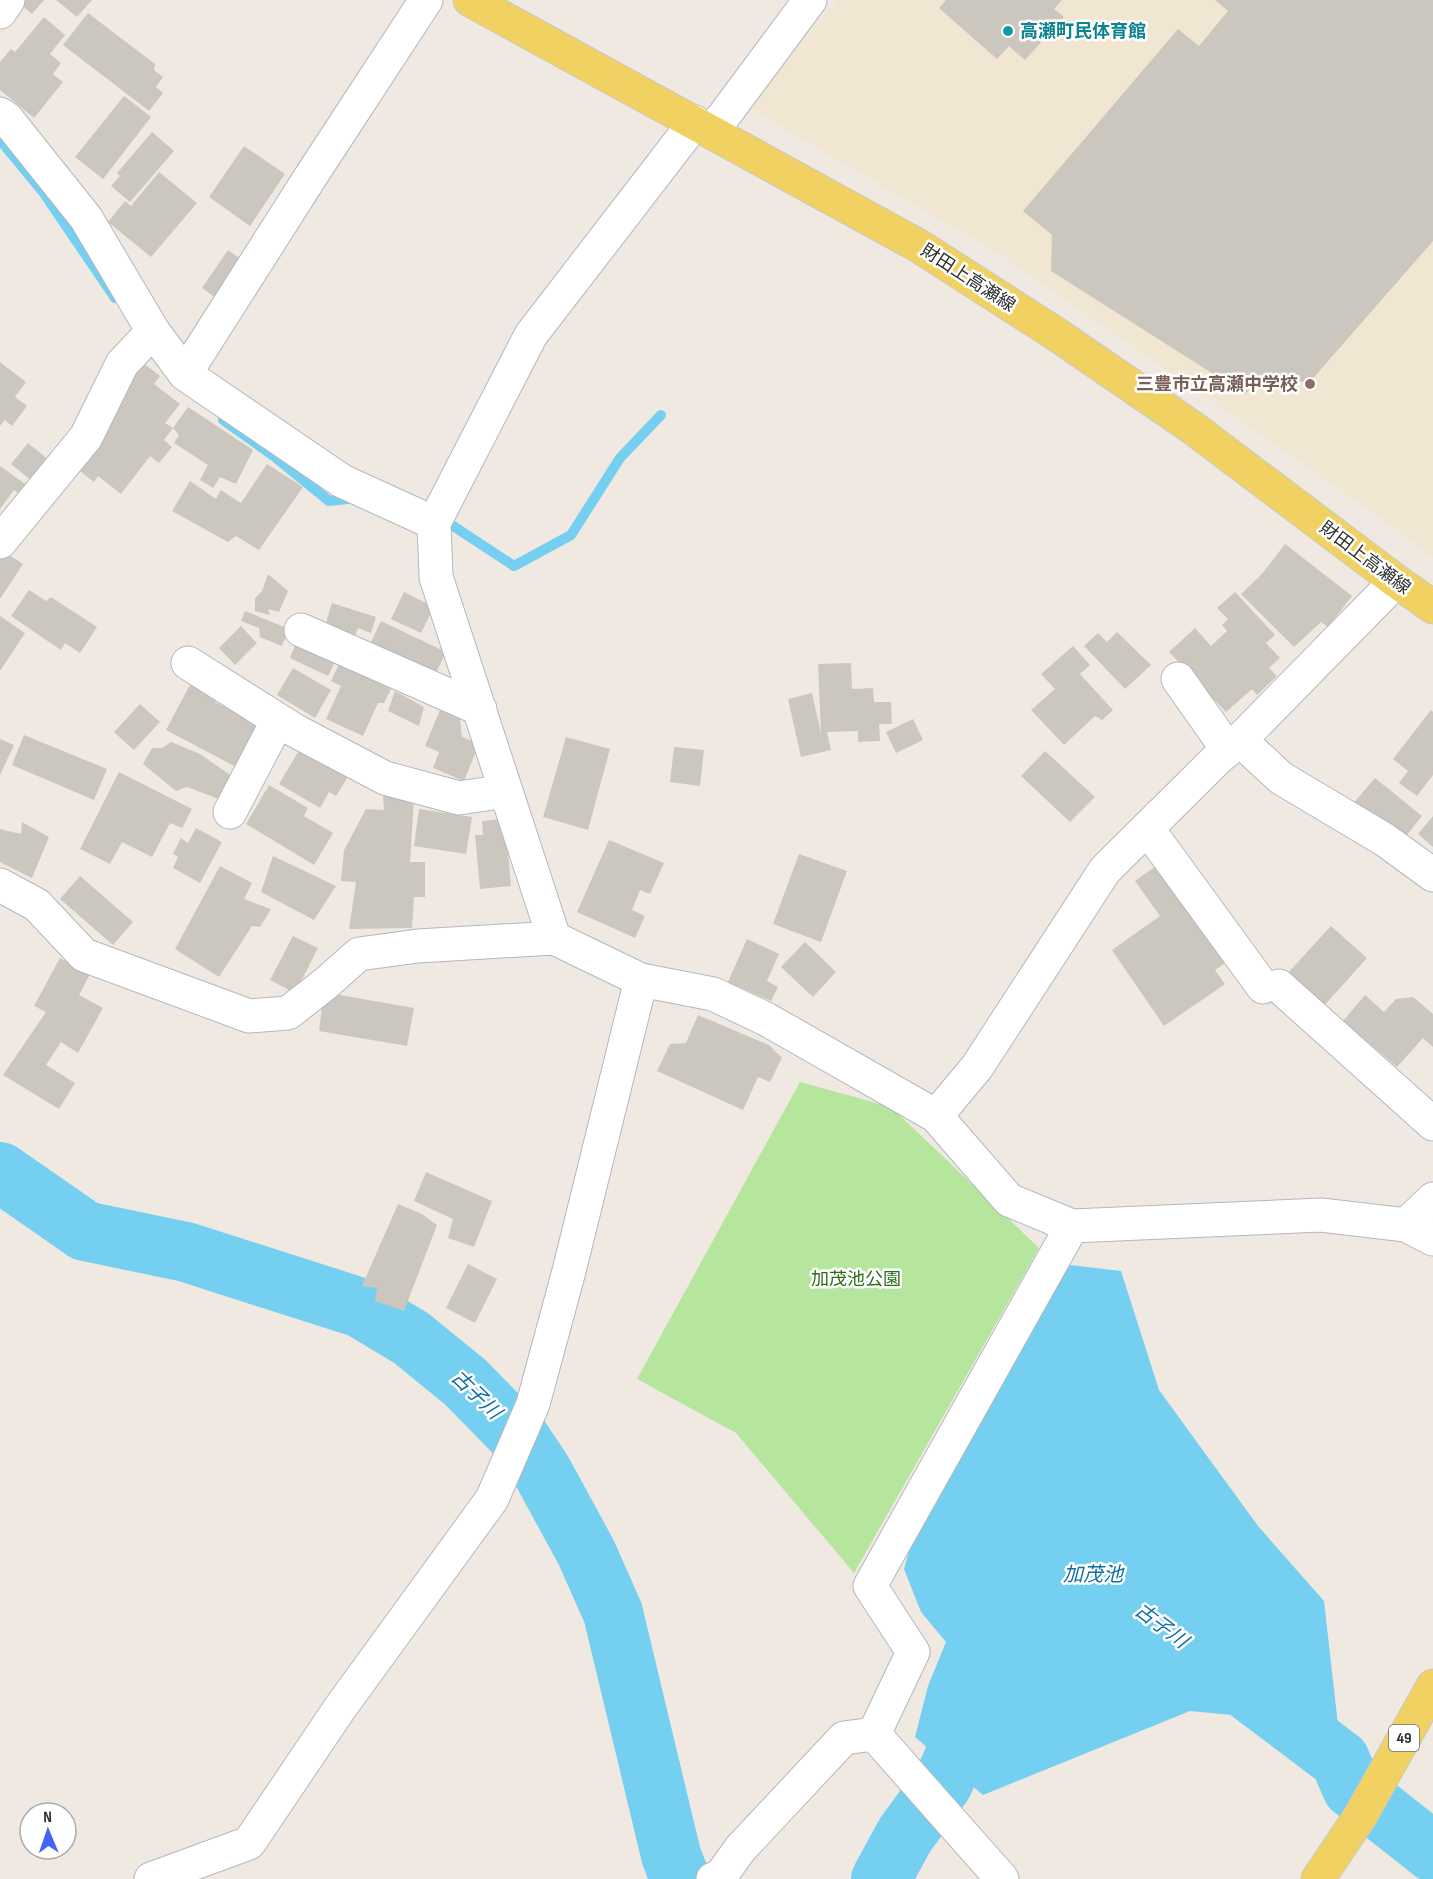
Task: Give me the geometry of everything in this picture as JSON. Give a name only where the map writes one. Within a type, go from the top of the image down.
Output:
[{"type":"main road","name":"財田上高瀬線","points":[[470,0],[919,246],[1056,334],[1193,428],[1433,607]]},
{"type":"main road","name":"49","points":[[1318,1879],[1368,1803],[1433,1686]]},
{"type":"street","points":[[0,12],[8,0]]},
{"type":"street","points":[[185,374],[426,0]]},
{"type":"street","points":[[554,938],[435,577],[434,523],[531,335],[703,126],[723,117],[810,0]]},
{"type":"street","points":[[0,114],[7,119],[86,218],[153,331],[185,374],[342,481],[434,523]]},
{"type":"street","points":[[0,542],[86,436],[122,364],[153,331]]},
{"type":"street","points":[[936,1116],[977,1067],[1105,870],[1234,745],[1396,581]]},
{"type":"street","points":[[301,630],[480,709]]},
{"type":"street","points":[[188,663],[278,720],[385,778],[459,798],[506,791]]},
{"type":"street","points":[[1178,679],[1234,745],[1281,778],[1385,840],[1433,875]]},
{"type":"street","points":[[230,812],[278,720]]},
{"type":"street","points":[[1147,828],[1271,987],[1433,1124]]},
{"type":"street","points":[[0,885],[37,905],[84,955],[249,1016],[288,1013],[326,984],[359,954],[418,946],[554,938],[641,980],[713,994],[766,1019],[936,1116],[1009,1200],[1072,1226],[1321,1215],[1420,1232],[1433,1199]]},
{"type":"street","points":[[151,1879],[249,1843],[340,1708],[492,1499],[533,1404],[569,1271],[641,980]]},
{"type":"street","points":[[874,1734],[913,1652],[870,1586],[1072,1226]]},
{"type":"street","points":[[713,1879],[720,1877],[741,1849],[844,1738],[874,1734]]},
{"type":"street","points":[[874,1734],[1002,1879]]},
{"type":"shaded area","name":"三豊市立高瀬中学校","points":[[838,0],[1433,0],[1433,558],[1377,515],[998,253],[744,105]]},
{"type":"green space","name":"加茂池公園","points":[[800,1082],[891,1107],[1039,1248],[854,1573],[736,1433],[637,1379]]},
{"type":"water","name":"加茂池","points":[[1070,1265],[1121,1271],[1159,1390],[1258,1526],[1324,1601],[1338,1725],[1190,1711],[983,1795],[915,1737],[928,1686],[946,1642],[921,1612],[904,1569],[926,1489],[1004,1361]]},
{"type":"building","points":[[19,0],[44,0],[32,14],[18,2]]},
{"type":"building","points":[[56,0],[92,0],[77,17]]},
{"type":"building","name":"高瀬町民体育館","points":[[946,0],[1062,0],[1054,9],[1064,17],[1025,60],[1009,46],[997,59],[939,8]]},
{"type":"building","name":"三豊市立高瀬中学校","points":[[1215,0],[1433,0],[1433,241],[1308,384],[1291,378],[1283,383],[1257,383],[1245,394],[1051,271],[1052,235],[1023,211],[1178,29],[1199,46],[1228,11]]},
{"type":"building","points":[[88,13],[155,64],[154,70],[163,77],[156,87],[163,93],[149,111],[63,45]]},
{"type":"building","points":[[44,17],[65,35],[50,54],[61,63],[53,74],[63,82],[34,118],[0,90],[0,62],[11,49],[15,52]]},
{"type":"building","points":[[124,96],[151,117],[103,179],[75,157]]},
{"type":"building","points":[[152,132],[174,151],[130,202],[111,186],[120,176],[117,173]]},
{"type":"building","points":[[244,146],[285,174],[250,226],[209,197]]},
{"type":"building","points":[[159,172],[197,203],[151,257],[108,222],[125,201],[131,206]]},
{"type":"building","points":[[228,250],[245,262],[219,300],[202,288]]},
{"type":"building","points":[[139,360],[160,376],[154,384],[180,404],[165,423],[173,428],[164,440],[172,447],[159,463],[150,456],[121,494],[98,476],[94,482],[72,465],[125,396],[117,390]]},
{"type":"building","points":[[0,362],[26,382],[15,397],[27,406],[12,426],[5,420],[0,426]]},
{"type":"building","points":[[188,407],[253,450],[236,484],[220,477],[213,488],[200,480],[208,465],[174,443],[179,435],[173,428]]},
{"type":"building","points":[[28,443],[50,461],[33,482],[11,464]]},
{"type":"building","points":[[267,464],[303,487],[259,550],[236,536],[228,542],[172,511],[190,481],[216,499],[221,490],[241,503]]},
{"type":"building","points":[[0,466],[28,486],[21,495],[14,490],[0,509]]},
{"type":"building","points":[[1285,544],[1352,596],[1328,627],[1321,622],[1294,647],[1241,594],[1261,575]]},
{"type":"building","points":[[0,549],[23,564],[0,599]]},
{"type":"building","points":[[268,574],[288,591],[279,612],[268,609],[270,615],[255,611],[255,598],[262,591]]},
{"type":"building","points":[[29,590],[46,601],[51,597],[97,627],[80,653],[65,643],[61,650],[11,616]]},
{"type":"building","points":[[404,592],[434,607],[421,633],[391,619]]},
{"type":"building","points":[[1235,592],[1275,635],[1266,643],[1280,658],[1269,668],[1277,676],[1257,695],[1252,689],[1226,712],[1169,652],[1195,628],[1211,646],[1227,631],[1222,625],[1228,619],[1217,608]]},
{"type":"building","points":[[332,603],[376,617],[371,633],[358,628],[355,636],[325,626]]},
{"type":"building","points":[[245,611],[289,629],[282,646],[260,637],[259,628],[241,621]]},
{"type":"building","points":[[0,616],[25,633],[0,671]]},
{"type":"building","points":[[381,621],[446,652],[436,673],[371,642]]},
{"type":"building","points":[[241,626],[257,643],[235,665],[219,648]]},
{"type":"building","points":[[1117,632],[1151,665],[1125,689],[1084,646],[1098,633],[1107,642]]},
{"type":"building","points":[[296,643],[335,662],[328,676],[290,658]]},
{"type":"building","points":[[1073,646],[1090,665],[1080,674],[1113,710],[1102,720],[1095,716],[1064,745],[1031,710],[1055,689],[1041,674]]},
{"type":"building","points":[[851,663],[852,689],[873,688],[874,702],[891,702],[892,724],[879,724],[880,741],[858,742],[858,731],[827,732],[831,750],[801,757],[788,699],[812,693],[821,734],[818,664]]},
{"type":"building","points":[[339,664],[391,689],[384,703],[378,703],[363,736],[326,719],[341,686],[331,681]]},
{"type":"building","points":[[293,668],[331,690],[315,718],[277,695]]},
{"type":"building","points":[[192,681],[217,694],[215,702],[262,726],[240,769],[166,730]]},
{"type":"building","points":[[395,691],[424,707],[419,726],[388,711]]},
{"type":"building","points":[[140,704],[160,722],[134,750],[114,732]]},
{"type":"building","points":[[440,710],[460,719],[462,737],[479,744],[464,781],[433,768],[439,752],[425,746]]},
{"type":"building","points":[[1431,710],[1433,712],[1433,775],[1417,796],[1399,783],[1408,771],[1393,759]]},
{"type":"building","points":[[913,719],[923,740],[896,753],[886,732]]},
{"type":"building","points":[[24,735],[107,769],[94,800],[12,765]]},
{"type":"building","points":[[566,737],[610,749],[588,830],[543,817]]},
{"type":"building","points":[[0,739],[14,745],[0,775]]},
{"type":"building","points":[[171,742],[200,754],[236,779],[224,801],[187,787],[176,791],[143,764],[152,748],[162,748]]},
{"type":"building","points":[[301,747],[349,775],[336,796],[329,792],[320,808],[279,784]]},
{"type":"building","points":[[674,747],[704,750],[700,786],[670,782]]},
{"type":"building","points":[[1045,751],[1095,797],[1070,822],[1021,776]]},
{"type":"building","points":[[119,772],[192,809],[182,828],[170,823],[152,857],[122,842],[110,864],[80,849]]},
{"type":"building","points":[[1375,778],[1422,816],[1399,845],[1351,806]]},
{"type":"building","points":[[269,785],[308,808],[304,816],[333,833],[314,865],[246,824]]},
{"type":"building","points":[[383,796],[414,799],[410,862],[425,862],[425,897],[414,897],[412,928],[349,929],[356,882],[341,881],[344,850],[366,809],[384,810]]},
{"type":"building","points":[[419,809],[472,817],[466,854],[414,846]]},
{"type":"building","points":[[1433,816],[1433,847],[1418,834]]},
{"type":"building","points":[[505,819],[511,886],[480,889],[475,835],[483,835],[482,821]]},
{"type":"building","points":[[22,822],[49,837],[32,878],[0,862],[0,829],[21,834]]},
{"type":"building","points":[[196,828],[222,842],[200,883],[173,868],[178,857],[173,854],[181,838],[188,843]]},
{"type":"building","points":[[609,840],[664,863],[650,894],[640,890],[632,910],[645,916],[635,938],[577,912]]},
{"type":"building","points":[[799,854],[847,871],[821,942],[773,924]]},
{"type":"building","points":[[273,856],[336,886],[314,920],[261,892]]},
{"type":"building","points":[[1163,861],[1231,959],[1215,970],[1225,984],[1164,1026],[1112,950],[1160,916],[1135,881]]},
{"type":"building","points":[[220,866],[252,883],[244,899],[271,909],[260,927],[252,926],[219,977],[175,949]]},
{"type":"building","points":[[80,876],[133,922],[113,945],[60,899]]},
{"type":"building","points":[[1331,926],[1367,958],[1322,1008],[1286,975]]},
{"type":"building","points":[[293,936],[318,948],[295,993],[270,980]]},
{"type":"building","points":[[747,939],[779,954],[767,981],[778,987],[771,1001],[728,982]]},
{"type":"building","points":[[805,942],[836,972],[813,997],[781,967]]},
{"type":"building","points":[[60,958],[90,974],[79,995],[103,1008],[78,1053],[61,1042],[46,1065],[75,1083],[59,1109],[3,1075],[46,1012],[34,1006]]},
{"type":"building","points":[[334,994],[414,1008],[407,1046],[319,1031],[322,1007]]},
{"type":"building","points":[[1365,995],[1384,1012],[1396,999],[1413,997],[1433,1014],[1433,1047],[1423,1038],[1397,1067],[1343,1021]]},
{"type":"building","points":[[698,1015],[769,1045],[782,1058],[770,1082],[758,1077],[743,1110],[657,1071],[670,1044],[686,1043]]},
{"type":"building","points":[[426,1172],[492,1201],[474,1247],[448,1238],[453,1219],[414,1201]]},
{"type":"building","points":[[398,1204],[422,1214],[437,1225],[404,1311],[375,1301],[377,1288],[362,1286]]},
{"type":"building","points":[[468,1264],[497,1279],[475,1323],[446,1308]]},
{"type":"waterway","points":[[0,140],[43,192],[115,298]]},
{"type":"waterway","points":[[441,518],[514,566],[571,535],[620,458],[661,415]]},
{"type":"waterway","points":[[223,420],[275,457],[329,501],[357,498]]},
{"type":"waterway","name":"古子川","points":[[0,1172],[85,1231],[186,1252],[361,1308],[411,1338],[465,1382],[519,1437],[543,1473],[586,1552],[613,1613],[671,1855],[680,1879]]},
{"type":"waterway","name":"古子川","points":[[1222,1671],[1340,1760],[1352,1788],[1433,1852]]},
{"type":"waterway","name":"古子川","points":[[881,1879],[905,1835],[943,1783],[983,1692]]},
{"type":"place","name":"高瀬町民体育館","points":[[1008,31]]},
{"type":"place","name":"三豊市立高瀬中学校","points":[[1310,384]]}]
